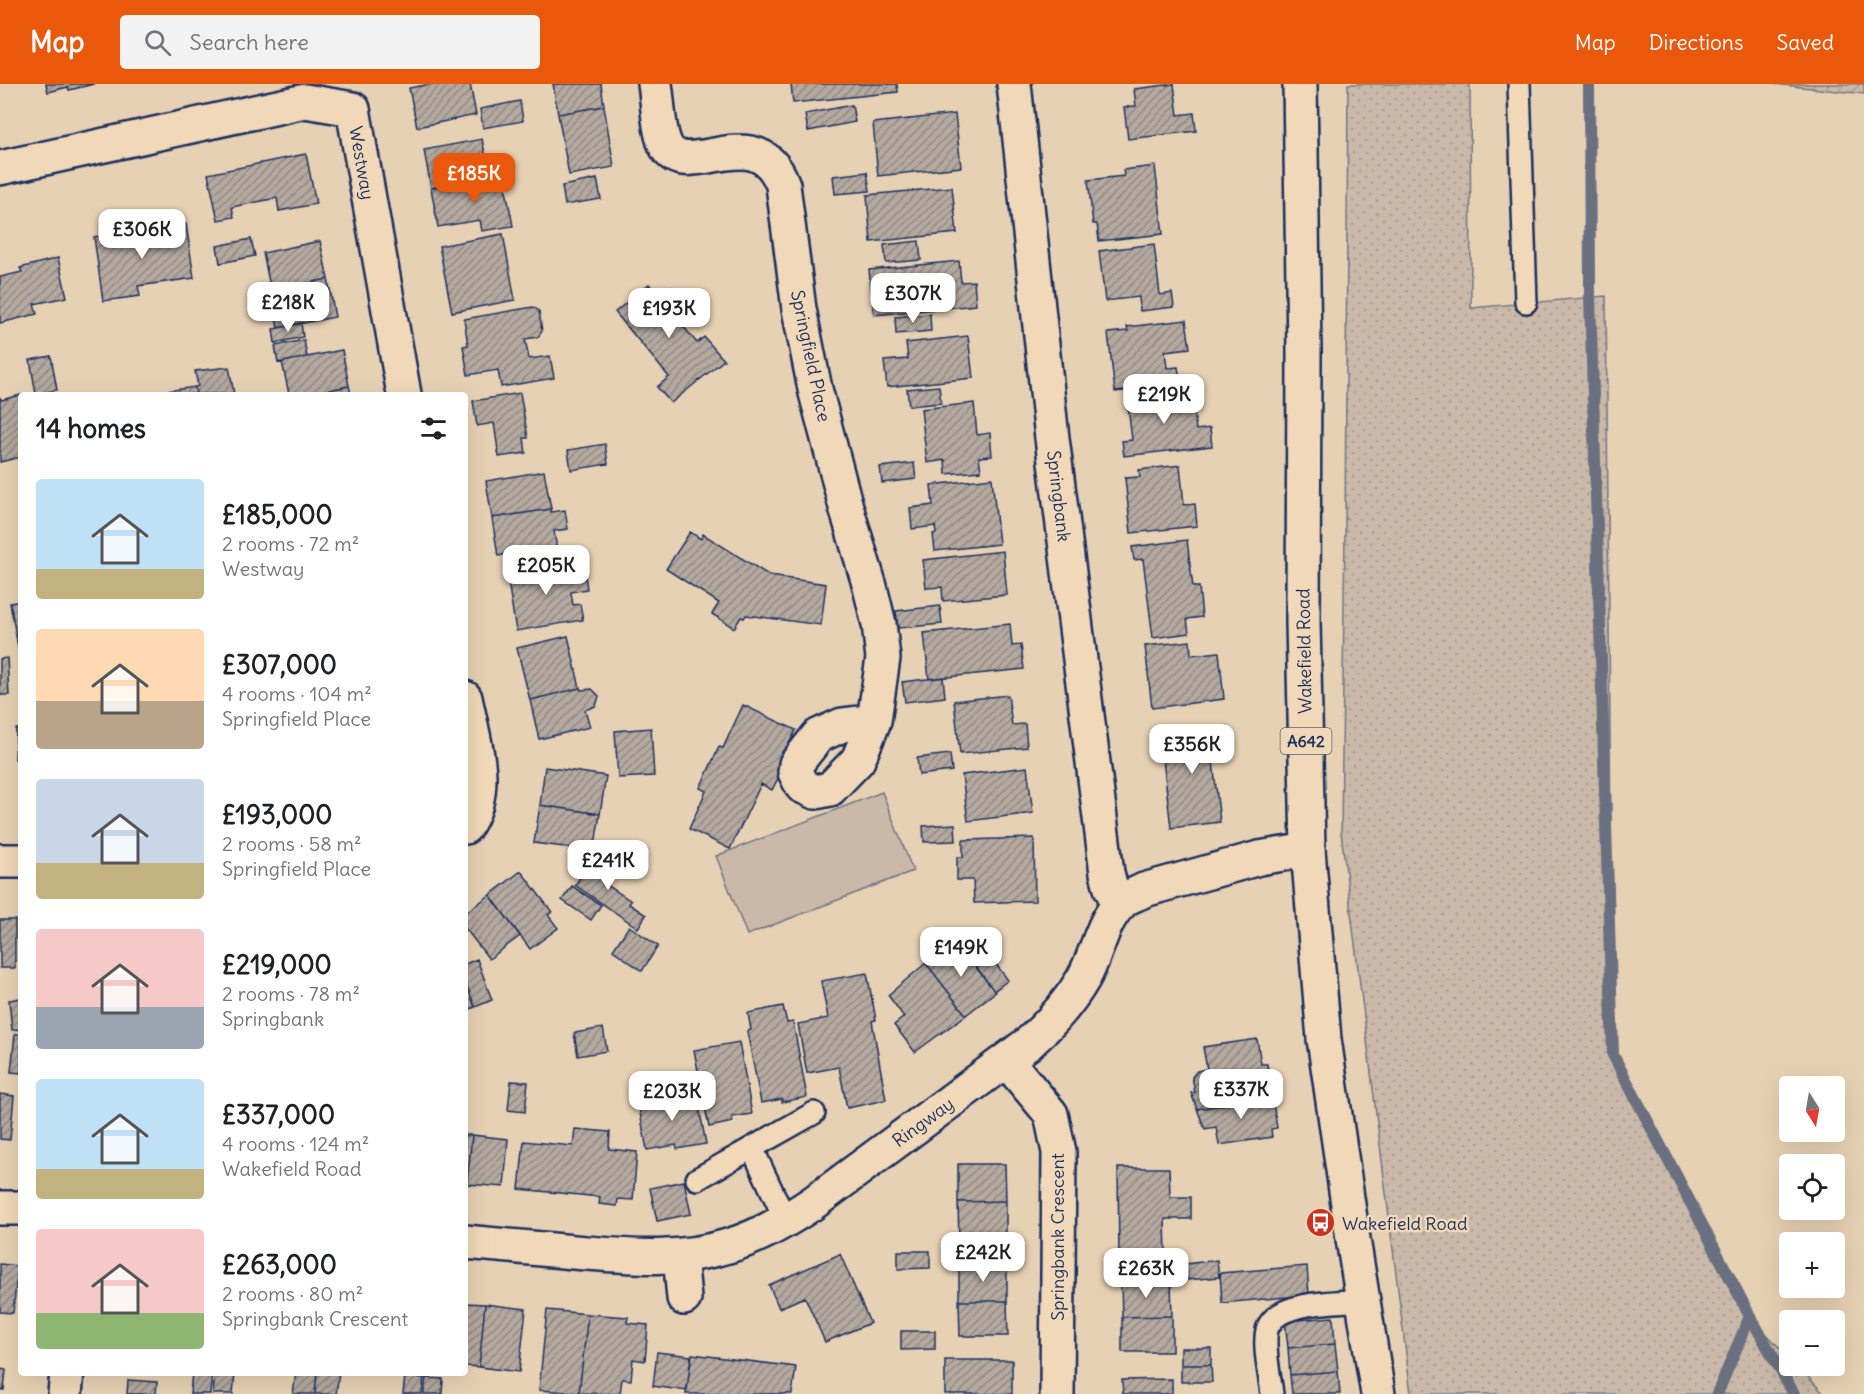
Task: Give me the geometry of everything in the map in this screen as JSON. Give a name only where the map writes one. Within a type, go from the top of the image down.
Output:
[{"type":"street","name":"Springfield Place","points":[[655,84],[663,140],[670,152],[683,158],[740,152],[752,153],[772,164],[783,185],[799,309],[815,389],[879,624],[883,658],[874,721]]},
{"type":"street","name":"Springbank","points":[[1014,84],[1052,438],[1104,850],[1111,888],[1119,905]]},
{"type":"street","name":"Wakefield Road","points":[[1300,84],[1304,351],[1303,622],[1308,849],[1324,1039],[1378,1394]]},
{"type":"street","name":"Westway","points":[[0,168],[305,101],[353,109],[404,392]]},
{"type":"street","points":[[468,713],[479,766],[480,792],[468,822]]},
{"type":"street","name":"Ringway","points":[[468,1242],[633,1257],[680,1256],[728,1246],[758,1235],[786,1221],[1029,1043],[1050,1024],[1084,978],[1097,952],[1106,925],[1115,909],[1128,897],[1144,890],[1259,858],[1308,849]]},
{"type":"street","points":[[0,861],[18,861]]},
{"type":"street","name":"Springbank Crescent","points":[[1006,1060],[1051,1114],[1059,1152],[1057,1394]]},
{"type":"street","points":[[0,1208],[18,1208]]},
{"type":"street","points":[[680,1256],[684,1298]]},
{"type":"street","points":[[65,1394],[67,1376]]},
{"type":"lane","points":[[1519,84],[1526,302]]},
{"type":"lane","points":[[697,1179],[814,1113]]},
{"type":"lane","points":[[752,1148],[786,1221]]},
{"type":"lane","points":[[1272,1394],[1266,1339],[1267,1330],[1276,1315],[1292,1307],[1363,1300]]},
{"type":"shaded area","points":[[1348,84],[1470,84],[1471,308],[1606,296],[1613,1055],[1750,1316],[1779,1347],[1779,1376],[1807,1376],[1824,1394],[1411,1394],[1341,832]]},
{"type":"shaded area","points":[[1774,84],[1864,84],[1864,94]]},
{"type":"shaded area","points":[[882,792],[913,871],[747,935],[716,856]]},
{"type":"building","points":[[46,84],[94,84],[48,92]]},
{"type":"building","points":[[431,84],[470,84],[476,115],[417,127],[409,88]]},
{"type":"building","points":[[553,84],[601,84],[604,106],[558,114]]},
{"type":"building","points":[[791,84],[897,84],[898,92],[793,103]]},
{"type":"building","points":[[1174,84],[1178,115],[1194,113],[1196,131],[1128,139],[1124,107],[1136,106],[1134,89]]},
{"type":"building","points":[[520,101],[523,121],[483,128],[480,109]]},
{"type":"building","points":[[852,105],[855,122],[808,131],[805,114]]},
{"type":"building","points":[[604,106],[614,167],[569,175],[558,114]]},
{"type":"building","points":[[955,114],[961,167],[878,176],[873,123]]},
{"type":"building","points":[[482,139],[490,178],[431,188],[424,150]]},
{"type":"building","points":[[306,154],[316,204],[279,211],[277,198],[232,207],[234,217],[218,220],[208,174]]},
{"type":"building","points":[[1155,166],[1163,234],[1099,241],[1097,224],[1093,224],[1088,180],[1124,176],[1123,170]]},
{"type":"building","points":[[867,172],[870,191],[835,194],[833,176]]},
{"type":"building","points":[[503,175],[513,226],[482,231],[480,220],[438,227],[431,188]]},
{"type":"building","points":[[597,179],[601,199],[565,205],[562,186]]},
{"type":"building","points":[[952,187],[957,233],[871,242],[867,195]]},
{"type":"building","points":[[186,224],[194,278],[138,286],[140,296],[103,301],[94,237]]},
{"type":"building","points":[[503,234],[515,300],[452,312],[439,246]]},
{"type":"building","points":[[251,239],[255,256],[220,263],[217,246]]},
{"type":"building","points":[[320,241],[328,279],[271,291],[263,253]]},
{"type":"building","points":[[919,241],[921,260],[886,263],[884,245]]},
{"type":"building","points":[[1154,244],[1160,295],[1172,293],[1174,307],[1140,311],[1139,297],[1105,301],[1099,251]]},
{"type":"building","points":[[58,258],[67,297],[34,304],[37,314],[0,323],[0,277],[22,272],[20,268]]},
{"type":"building","points":[[959,261],[961,282],[974,281],[976,305],[874,315],[869,270]]},
{"type":"building","points":[[328,279],[335,317],[278,328],[271,291]]},
{"type":"building","points":[[649,284],[660,297],[672,287],[691,310],[678,320],[697,343],[704,337],[724,360],[671,403],[657,387],[669,377],[615,312]]},
{"type":"building","points":[[533,307],[539,311],[542,331],[538,337],[525,339],[529,359],[550,356],[554,378],[501,387],[498,370],[468,375],[463,346],[468,345],[464,319]]},
{"type":"building","points":[[930,314],[931,331],[896,334],[895,317]]},
{"type":"building","points":[[1186,320],[1190,348],[1165,351],[1167,368],[1178,367],[1181,385],[1115,392],[1108,333],[1128,331],[1127,327]]},
{"type":"building","points":[[301,323],[303,337],[275,343],[273,329]]},
{"type":"building","points":[[968,336],[973,378],[887,387],[884,361],[908,359],[906,343]]},
{"type":"building","points":[[304,340],[307,357],[278,363],[275,346]]},
{"type":"building","points":[[342,350],[349,386],[320,392],[289,392],[282,362]]},
{"type":"building","points":[[51,356],[57,390],[36,392],[30,360]]},
{"type":"building","points":[[229,367],[234,392],[196,392],[195,387],[198,386],[195,371]]},
{"type":"building","points":[[349,386],[350,392],[320,392]]},
{"type":"building","points":[[939,386],[941,403],[909,406],[907,389]]},
{"type":"building","points":[[195,387],[196,392],[158,392]]},
{"type":"building","points":[[1192,392],[1196,430],[1210,428],[1212,446],[1124,456],[1122,441],[1132,440],[1127,399]]},
{"type":"building","points":[[520,393],[528,438],[524,438],[526,453],[499,457],[494,423],[477,426],[473,401]]},
{"type":"building","points":[[18,396],[18,458],[0,462],[0,397],[1,400]]},
{"type":"building","points":[[974,403],[977,435],[990,433],[992,456],[979,457],[981,471],[946,474],[945,460],[927,463],[921,409]]},
{"type":"building","points":[[605,444],[608,464],[571,470],[568,450]]},
{"type":"building","points":[[914,463],[916,479],[882,483],[880,467]]},
{"type":"building","points":[[1180,465],[1184,505],[1195,504],[1197,526],[1131,533],[1125,478],[1140,477],[1139,470]]},
{"type":"building","points":[[544,471],[551,509],[492,518],[486,481]]},
{"type":"building","points":[[992,478],[999,544],[935,551],[933,534],[936,533],[935,526],[912,529],[910,508],[933,505],[931,485]]},
{"type":"building","points":[[551,509],[551,512],[565,510],[568,529],[554,531],[559,562],[532,567],[529,551],[498,556],[492,518]]},
{"type":"building","points":[[690,532],[701,539],[703,534],[770,576],[826,584],[821,625],[746,615],[744,618],[741,617],[734,628],[712,614],[719,603],[666,569]]},
{"type":"building","points":[[1187,540],[1193,587],[1199,587],[1202,617],[1187,619],[1189,633],[1153,638],[1143,559],[1134,560],[1132,547]]},
{"type":"building","points":[[1003,551],[1007,595],[943,601],[942,587],[926,588],[923,560]]},
{"type":"building","points":[[583,563],[587,589],[571,592],[573,605],[580,604],[583,620],[516,631],[507,575]]},
{"type":"building","points":[[18,602],[18,647],[10,603]]},
{"type":"building","points":[[940,606],[942,624],[898,628],[896,611]]},
{"type":"building","points":[[1010,624],[1012,646],[1021,645],[1024,669],[929,679],[924,633]]},
{"type":"building","points":[[568,636],[580,688],[530,700],[517,648]]},
{"type":"building","points":[[1190,641],[1191,655],[1219,652],[1224,699],[1152,708],[1145,646]]},
{"type":"building","points":[[7,658],[9,695],[0,695],[0,659]]},
{"type":"building","points":[[943,677],[945,697],[905,702],[902,682]]},
{"type":"building","points":[[580,688],[581,690],[592,689],[599,696],[596,706],[585,710],[590,727],[539,739],[530,700]]},
{"type":"building","points":[[1008,695],[1012,725],[1025,724],[1027,747],[960,754],[954,701]]},
{"type":"building","points":[[743,705],[796,730],[782,757],[787,760],[772,790],[761,784],[730,849],[689,829],[706,791],[700,788],[719,747],[723,748]]},
{"type":"building","points":[[1227,726],[1229,743],[1211,745],[1220,822],[1171,828],[1160,734]]},
{"type":"building","points":[[651,728],[654,776],[618,778],[615,731]]},
{"type":"building","points":[[16,729],[18,729],[18,759],[15,759]]},
{"type":"building","points":[[950,754],[952,771],[919,775],[917,758]]},
{"type":"building","points":[[545,767],[606,776],[600,814],[540,805]]},
{"type":"building","points":[[1027,767],[1033,813],[968,821],[962,775]]},
{"type":"building","points":[[540,805],[600,814],[594,851],[534,843]]},
{"type":"building","points":[[955,824],[956,841],[924,842],[923,826]]},
{"type":"building","points":[[1034,838],[1035,901],[974,903],[973,880],[957,880],[957,857],[963,857],[963,840]]},
{"type":"building","points":[[595,855],[617,870],[607,885],[631,901],[629,904],[646,915],[638,928],[575,885]]},
{"type":"building","points":[[521,871],[552,912],[548,915],[558,928],[530,949],[490,895]]},
{"type":"building","points":[[572,886],[601,905],[591,920],[562,900]]},
{"type":"building","points":[[490,895],[520,936],[489,959],[468,932],[468,911]]},
{"type":"building","points":[[0,920],[15,920],[15,968],[0,968]]},
{"type":"building","points":[[629,926],[658,946],[642,971],[613,950]]},
{"type":"building","points":[[956,941],[995,992],[966,1015],[926,963]]},
{"type":"building","points":[[989,955],[1008,980],[994,991],[975,965]]},
{"type":"building","points":[[477,959],[492,1000],[475,1007],[468,988],[468,963]]},
{"type":"building","points":[[926,963],[966,1015],[915,1052],[894,1025],[904,1017],[888,995]]},
{"type":"building","points":[[867,973],[876,1020],[872,1021],[886,1100],[847,1108],[839,1067],[807,1073],[798,1024],[828,1018],[821,981]]},
{"type":"building","points":[[468,988],[475,1007],[468,1010]]},
{"type":"building","points":[[18,998],[18,1029],[12,1030],[9,1000]]},
{"type":"building","points":[[783,1006],[787,1023],[793,1022],[807,1097],[761,1103],[747,1031],[751,1030],[748,1013]]},
{"type":"building","points":[[603,1028],[607,1051],[578,1056],[574,1033]]},
{"type":"building","points":[[15,1034],[18,1034],[18,1073],[11,1072]]},
{"type":"building","points":[[1257,1039],[1261,1064],[1267,1064],[1272,1097],[1197,1109],[1191,1093],[1195,1092],[1192,1077],[1197,1071],[1207,1069],[1203,1047]]},
{"type":"building","points":[[739,1042],[752,1114],[732,1117],[733,1122],[709,1127],[694,1050]]},
{"type":"building","points":[[511,1081],[528,1082],[525,1112],[508,1110]]},
{"type":"building","points":[[696,1091],[706,1144],[677,1149],[676,1145],[647,1150],[638,1102]]},
{"type":"building","points":[[0,1094],[14,1096],[10,1140],[0,1139]]},
{"type":"building","points":[[1272,1097],[1277,1128],[1271,1129],[1272,1137],[1219,1145],[1216,1127],[1205,1129],[1197,1109]]},
{"type":"building","points":[[575,1129],[610,1132],[609,1149],[637,1152],[633,1200],[618,1199],[617,1206],[599,1204],[600,1197],[519,1189],[524,1141],[573,1146]]},
{"type":"building","points":[[468,1135],[472,1135],[468,1174]]},
{"type":"building","points":[[472,1135],[508,1139],[504,1187],[468,1184]]},
{"type":"building","points":[[958,1164],[1005,1164],[1006,1201],[958,1202]]},
{"type":"building","points":[[1118,1168],[1169,1168],[1170,1197],[1191,1197],[1191,1219],[1165,1219],[1166,1256],[1119,1257]]},
{"type":"building","points":[[684,1181],[691,1214],[657,1221],[650,1188]]},
{"type":"building","points":[[1006,1201],[1006,1239],[959,1240],[958,1202]]},
{"type":"building","points":[[898,1251],[930,1251],[930,1268],[898,1269]]},
{"type":"building","points":[[840,1254],[870,1323],[825,1342],[805,1297],[779,1308],[769,1285]]},
{"type":"building","points":[[1217,1260],[1219,1277],[1188,1280],[1186,1264]]},
{"type":"building","points":[[0,1264],[18,1266],[13,1313],[0,1312]]},
{"type":"building","points":[[959,1265],[1007,1265],[1007,1301],[959,1301]]},
{"type":"building","points":[[1307,1266],[1309,1295],[1222,1303],[1220,1273]]},
{"type":"building","points":[[1121,1282],[1171,1282],[1172,1316],[1122,1317]]},
{"type":"building","points":[[959,1301],[1007,1301],[1008,1336],[960,1336]]},
{"type":"building","points":[[468,1303],[485,1304],[479,1367],[468,1366]]},
{"type":"building","points":[[485,1304],[526,1309],[519,1372],[479,1367]]},
{"type":"building","points":[[547,1310],[588,1314],[579,1393],[539,1390]]},
{"type":"building","points":[[588,1314],[628,1317],[627,1323],[648,1325],[645,1361],[633,1359],[631,1380],[622,1379],[620,1394],[579,1393]]},
{"type":"building","points":[[1172,1316],[1172,1352],[1122,1352],[1122,1317]]},
{"type":"building","points":[[1333,1317],[1335,1344],[1288,1348],[1285,1321]]},
{"type":"building","points":[[901,1331],[935,1331],[935,1349],[901,1350]]},
{"type":"building","points":[[1335,1344],[1338,1371],[1290,1375],[1288,1348]]},
{"type":"building","points":[[1181,1348],[1211,1348],[1211,1365],[1181,1365]]},
{"type":"building","points":[[657,1352],[691,1356],[687,1391],[653,1386]]},
{"type":"building","points":[[692,1354],[796,1367],[792,1394],[686,1394]]},
{"type":"building","points":[[945,1360],[1012,1360],[1012,1394],[945,1394]]},
{"type":"building","points":[[1181,1365],[1211,1365],[1212,1382],[1181,1382]]},
{"type":"building","points":[[0,1369],[6,1370],[4,1390],[0,1390]]},
{"type":"building","points":[[1338,1371],[1340,1394],[1292,1394],[1290,1375]]},
{"type":"building","points":[[192,1376],[212,1376],[210,1394],[190,1394]]},
{"type":"building","points":[[215,1376],[235,1376],[233,1394],[213,1394]]},
{"type":"building","points":[[295,1376],[317,1376],[315,1394],[293,1394]]},
{"type":"building","points":[[317,1376],[339,1376],[336,1394],[315,1394]]},
{"type":"building","points":[[405,1376],[424,1378],[422,1394],[403,1394]]},
{"type":"building","points":[[426,1378],[443,1379],[442,1394],[424,1394]]},
{"type":"building","points":[[1172,1379],[1172,1394],[1123,1394],[1122,1380]]},
{"type":"building","points":[[128,1380],[157,1382],[156,1394],[127,1394]]},
{"type":"waterway","points":[[1589,84],[1590,296],[1613,1055],[1750,1316],[1794,1394]]},
{"type":"waterway","points":[[1717,1394],[1750,1316]]},
{"type":"place","name":"Wakefield Road","points":[[1321,1223]]}]
